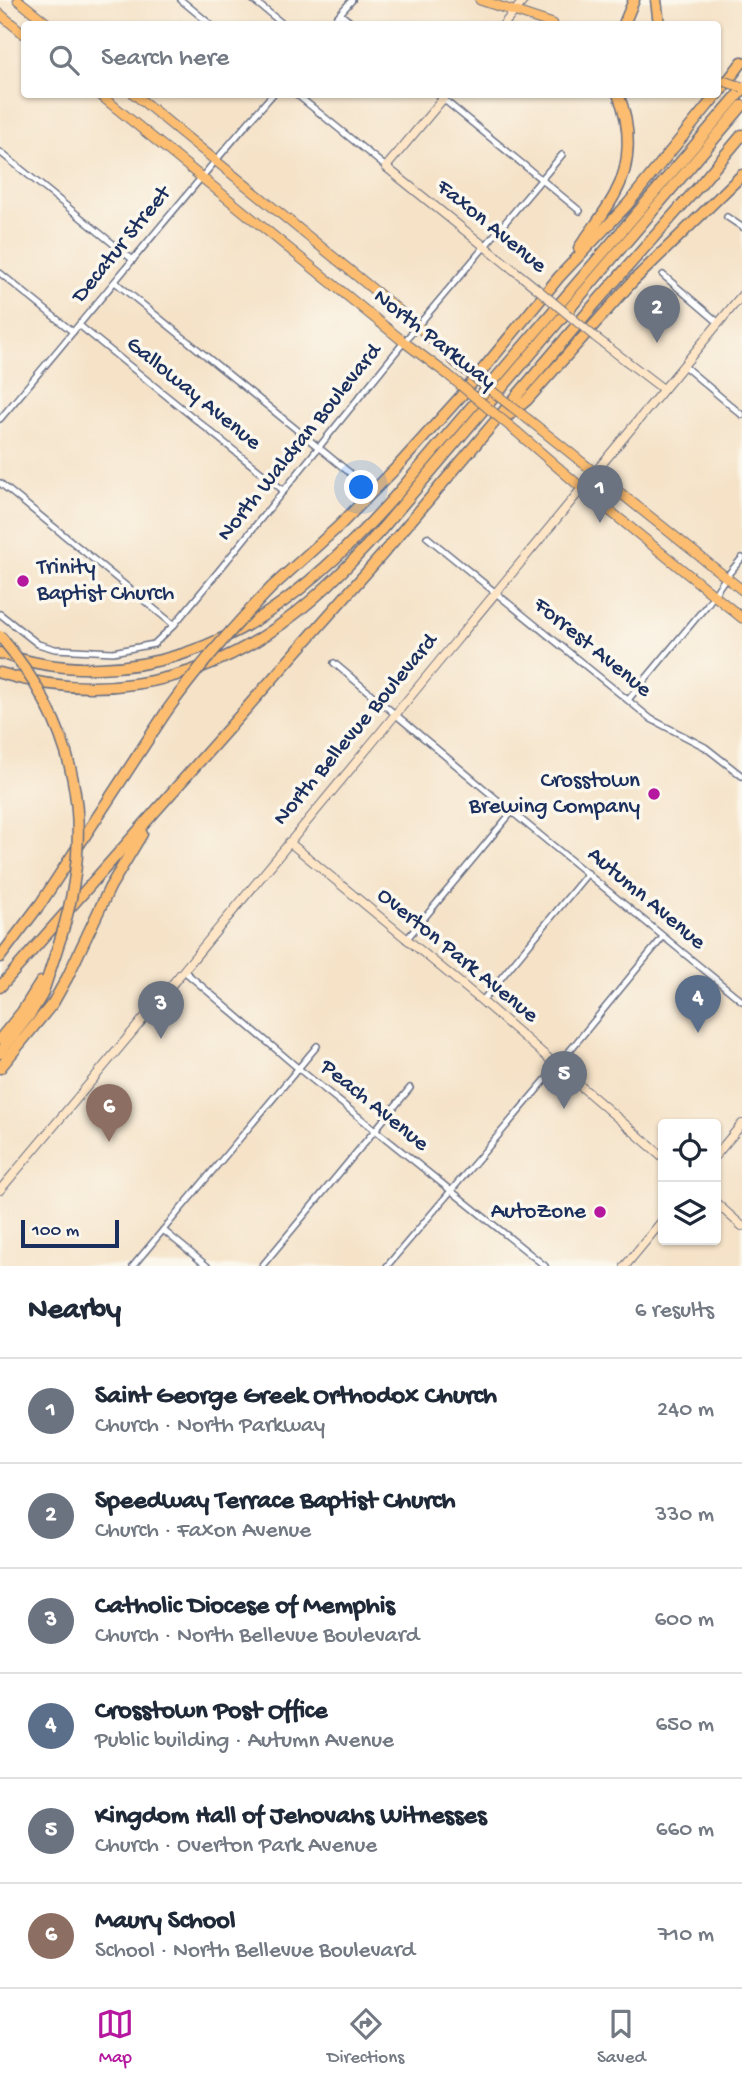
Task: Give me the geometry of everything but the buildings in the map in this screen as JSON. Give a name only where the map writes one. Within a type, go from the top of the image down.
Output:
[{"type":"highway","points":[[625,21],[634,0]]},
{"type":"highway","points":[[656,0],[659,21]]},
{"type":"highway","points":[[721,89],[742,62]]},
{"type":"highway","points":[[0,653],[65,667],[138,665],[213,643],[252,623],[287,600],[372,523],[742,88]]},
{"type":"highway","points":[[559,277],[617,193],[625,169],[629,132],[626,112],[620,98]]},
{"type":"highway","points":[[0,957],[41,903],[199,666],[234,625],[397,467],[461,396],[559,277],[626,205],[714,98]]},
{"type":"highway","points":[[0,673],[72,687],[108,687],[154,681],[177,676],[221,659],[267,634],[286,620],[333,581],[373,538],[742,106]]},
{"type":"highway","points":[[0,987],[152,817],[742,135]]},
{"type":"highway","points":[[485,434],[527,400],[633,281],[742,175]]},
{"type":"highway","points":[[0,636],[22,663],[48,707],[61,737],[74,784],[78,820],[78,859],[72,898],[61,937],[31,1013],[0,1053]]},
{"type":"highway","points":[[0,1068],[53,1003],[110,887],[152,817]]},
{"type":"highway","points":[[0,1039],[39,993]]},
{"type":"main road","points":[[18,0],[44,21]]},
{"type":"main road","points":[[480,0],[544,21]]},
{"type":"main road","points":[[0,14],[21,32]]},
{"type":"main road","points":[[721,81],[742,88]]},
{"type":"main road","name":"North Parkway","points":[[104,98],[447,374],[742,618]]},
{"type":"main road","name":"North Parkway","points":[[139,98],[418,326],[456,363],[597,472],[742,590]]},
{"type":"street","points":[[181,0],[207,21]]},
{"type":"street","points":[[253,0],[279,21]]},
{"type":"street","points":[[334,21],[352,0]]},
{"type":"street","points":[[507,21],[524,0]]},
{"type":"street","points":[[340,14],[349,21]]},
{"type":"street","name":"Decatur Street","points":[[0,419],[200,177],[269,98]]},
{"type":"street","name":"Faxon Avenue","points":[[301,98],[663,390]]},
{"type":"street","points":[[386,167],[441,98]]},
{"type":"street","points":[[445,98],[580,211]]},
{"type":"street","points":[[0,152],[133,260]]},
{"type":"street","name":"North Waldran Boulevard","points":[[174,625],[404,342],[562,155]]},
{"type":"street","points":[[727,217],[742,227]]},
{"type":"street","points":[[0,273],[73,332]]},
{"type":"street","points":[[663,275],[719,323]]},
{"type":"street","points":[[115,282],[350,473]]},
{"type":"street","name":"North Bellevue Boulevard","points":[[0,1190],[742,295]]},
{"type":"street","name":"Galloway Avenue","points":[[79,325],[284,491]]},
{"type":"street","points":[[684,366],[742,415]]},
{"type":"street","points":[[0,482],[174,625],[154,644],[136,648],[113,652],[55,649],[38,645],[0,614]]},
{"type":"street","name":"Forrest Avenue","points":[[427,537],[651,719],[705,747],[742,776]]},
{"type":"street","points":[[628,700],[742,558]]},
{"type":"street","name":"Autumn Avenue","points":[[334,663],[742,1001]]},
{"type":"street","points":[[406,940],[512,812]]},
{"type":"street","name":"Overton Park Avenue","points":[[289,842],[482,1001],[658,1153]]},
{"type":"street","points":[[482,1001],[588,873]]},
{"type":"street","points":[[387,1266],[663,937]]},
{"type":"street","name":"Peach Avenue","points":[[184,971],[299,1069],[545,1266]]},
{"type":"street","points":[[133,1266],[317,1046]]},
{"type":"street","points":[[262,1266],[410,1088]]},
{"type":"street","points":[[721,1149],[742,1124]]},
{"type":"street","points":[[721,1207],[742,1226]]},
{"type":"street","points":[[625,1266],[658,1226]]},
{"type":"street","points":[[163,1230],[206,1266]]},
{"type":"place","name":"Speedway Terrace Baptist Church","points":[[657,343]]},
{"type":"place","name":"Saint George Greek Orthodox Church","points":[[600,523]]},
{"type":"place","name":"Trinity Baptist Church","points":[[23,581]]},
{"type":"place","name":"Crosstown Brewing Company","points":[[654,794]]},
{"type":"place","name":"Crosstown Post Office","points":[[698,1033]]},
{"type":"place","name":"Catholic Diocese of Memphis","points":[[161,1039]]},
{"type":"place","name":"Kingdom Hall of Jehovahs Witnesses","points":[[564,1109]]},
{"type":"place","name":"Maury School","points":[[109,1142]]},
{"type":"place","name":"AutoZone","points":[[600,1212]]}]
